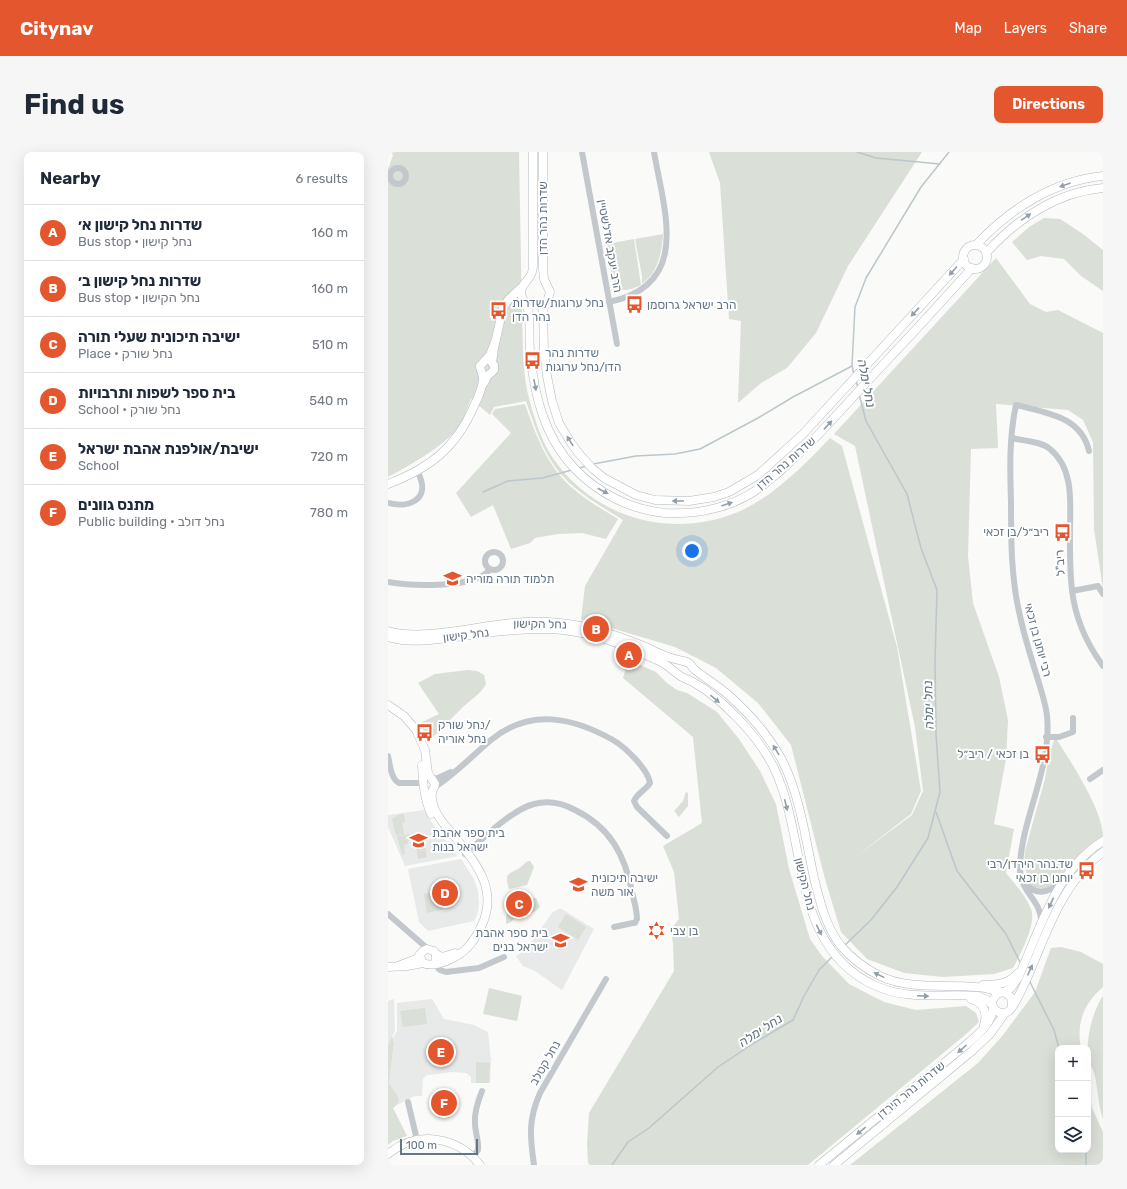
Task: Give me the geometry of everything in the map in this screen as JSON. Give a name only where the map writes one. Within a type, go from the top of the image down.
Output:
[{"type":"main road","name":"שדרות נהר הדן","points":[[533,152],[534,264],[529,279],[522,287],[521,295],[529,313],[530,350],[539,404],[547,428],[568,462],[583,478],[595,487],[630,506],[652,512],[689,513],[717,508],[734,502],[766,483],[812,442],[972,268],[976,269],[983,266],[987,260],[987,252],[1023,218],[1042,207],[1072,194],[1103,188]]},
{"type":"main road","name":"שדרות נהר הדן","points":[[543,152],[543,268],[546,283],[550,292],[543,310],[543,336],[547,376],[559,423],[580,455],[604,478],[636,495],[655,500],[689,501],[714,497],[729,492],[758,475],[802,434],[964,259],[963,255],[967,248],[976,244],[1014,210],[1035,197],[1068,183],[1103,176]]},
{"type":"main road","points":[[976,244],[983,247],[987,252]]},
{"type":"main road","points":[[964,259],[966,265],[972,268]]},
{"type":"main road","points":[[529,279],[537,278],[546,283]]},
{"type":"main road","points":[[485,374],[480,367],[488,362],[495,342],[502,312],[508,300],[522,287]]},
{"type":"main road","points":[[502,312],[510,304],[525,303],[538,307],[547,302]]},
{"type":"main road","points":[[485,374],[492,373],[494,370],[494,367],[488,362]]},
{"type":"main road","points":[[388,484],[417,471],[438,456],[451,444],[462,431],[469,417],[482,386],[485,374]]},
{"type":"main road","name":"נחל הקישון","points":[[388,631],[402,634],[421,634],[513,623],[558,623],[604,631],[689,665],[718,686],[744,709],[779,754],[795,794],[824,914],[832,932],[841,946],[858,963],[887,979],[919,985],[959,986]]},
{"type":"main road","name":"נחל קישון","points":[[388,638],[412,641],[514,629],[542,628],[564,630],[591,634],[616,642],[662,662],[680,676]]},
{"type":"main road","points":[[679,664],[689,665],[690,675],[680,676],[677,669],[679,664]]},
{"type":"main road","name":"נחל הקישון","points":[[680,676],[693,682],[736,717],[753,736],[769,759],[785,797],[812,912],[817,927],[833,953],[852,971],[869,983],[884,989],[902,994],[918,996],[978,996],[987,1000],[993,1006]]},
{"type":"main road","points":[[388,705],[404,716],[420,738],[424,750],[429,784],[435,810],[478,867],[485,883],[488,902],[486,914],[478,933],[469,947],[452,959],[429,965],[423,964],[388,967]]},
{"type":"main road","points":[[1103,841],[1088,851],[1062,882],[1056,892],[1014,985],[1011,988],[997,994],[993,998],[993,1006],[998,1012],[1005,1013],[1010,1010],[1024,984],[1064,896],[1082,871],[1094,858],[1103,852]]},
{"type":"main road","points":[[398,966],[416,959],[423,952],[434,950],[439,956],[452,954],[461,948],[475,932],[482,913],[483,897],[481,884],[466,853]]},
{"type":"main road","points":[[423,952],[420,959],[423,964]]},
{"type":"main road","points":[[434,964],[436,954]]},
{"type":"main road","points":[[959,986],[1004,983],[1015,976],[1022,968]]},
{"type":"main road","points":[[959,986],[977,987],[1002,992],[1011,997],[1012,1005]]},
{"type":"main road","points":[[960,996],[978,1002],[984,1008],[985,1019],[981,1030]]},
{"type":"main road","name":"שדרות נהר הירדן","points":[[819,1165],[954,1055],[990,1020],[993,1006]]},
{"type":"main road","name":"שדרות נהר הירדן","points":[[834,1165],[968,1055],[990,1034],[1005,1013]]},
{"type":"main road","points":[[388,1154],[396,1148],[417,1140],[430,1139],[450,1142],[460,1147],[473,1157],[480,1165]]},
{"type":"street","name":"הרב יעקב אדלשטיין","points":[[582,152],[617,344]]},
{"type":"street","points":[[609,302],[621,300],[633,295],[646,286],[658,271],[664,258],[667,246],[667,231],[654,152]]},
{"type":"street","name":"רבי יוחנן בן זכאי","points":[[1041,926],[1039,910],[1023,884],[1020,866],[1022,849],[1041,778],[1047,716],[1021,619],[1013,577],[1010,482],[1012,438],[1016,405],[1057,416],[1076,426],[1086,440],[1089,451]]},
{"type":"street","name":"ריב\"ל","points":[[1012,438],[1043,445],[1049,449],[1057,457],[1067,477],[1071,499],[1070,541],[1072,591],[1076,612],[1082,629],[1103,666]]},
{"type":"street","points":[[388,503],[399,506],[408,504],[421,496],[423,489],[422,479],[417,471]]},
{"type":"street","points":[[388,582],[421,586],[468,581],[481,577],[490,569]]},
{"type":"street","points":[[1072,591],[1098,586],[1103,594]]},
{"type":"street","points":[[1046,737],[1060,737],[1073,732],[1072,718]]},
{"type":"street","points":[[388,756],[393,778],[397,782],[429,784],[453,774],[499,734],[516,725],[531,720],[546,719],[574,723],[600,733],[616,742],[634,758],[647,773],[650,783],[634,801],[638,807],[667,836]]},
{"type":"street","points":[[1090,779],[1103,770]]},
{"type":"street","points":[[466,853],[513,815],[528,806],[548,802],[557,802],[569,806],[588,816],[605,832],[619,850],[624,861],[631,886],[637,919],[633,924],[614,927]]},
{"type":"street","name":"רבי יוחנן בן זכאי","points":[[1020,866],[1025,882],[1036,891],[1045,891],[1062,882]]},
{"type":"street","points":[[388,914],[415,936],[423,952]]},
{"type":"street","points":[[434,964],[440,970],[446,972],[479,968],[504,957]]},
{"type":"street","name":"נחל קטלב","points":[[534,1165],[531,1147],[530,1124],[536,1102],[606,979]]},
{"type":"street","points":[[473,1157],[478,1150],[475,1115],[482,1091]]},
{"type":"street","points":[[408,1102],[417,1140]]},
{"type":"shaded area","points":[[391,152],[519,152],[523,348],[527,392],[542,438],[549,452],[570,479],[590,496],[612,509],[636,518],[661,523],[687,524],[712,520],[738,512],[775,490],[810,459],[830,438],[842,446],[897,647],[921,791],[911,814],[854,858],[912,815],[923,791],[915,727],[855,446],[834,434],[996,258],[1030,304],[1046,312],[1058,310],[1103,333],[1103,589],[1094,529],[1093,442],[1083,420],[1068,410],[996,404],[998,448],[971,449],[968,556],[973,603],[999,677],[1008,720],[1006,759],[994,824],[1014,829],[1006,873],[1026,899],[1032,915],[1032,922],[1027,939],[1013,968],[994,974],[943,977],[904,973],[867,959],[841,932],[825,879],[791,745],[758,703],[716,668],[675,647],[581,619],[585,586],[623,520],[582,494],[564,478],[550,459],[536,431],[526,401],[494,407],[490,415],[471,399],[461,424],[453,434],[426,455],[388,477],[388,169],[393,155]]},
{"type":"shaded area","points":[[709,152],[922,152],[848,266],[816,333],[787,368],[761,383],[738,403],[741,321],[729,319],[720,183]]},
{"type":"shaded area","points":[[1044,218],[1060,219],[1083,234],[1103,250],[1103,291],[1081,276],[1064,259],[1041,256],[1027,260],[1012,242],[1029,227]]},
{"type":"shaded area","points":[[663,234],[662,248],[658,262],[652,274],[642,284],[642,276],[635,239]]},
{"type":"shaded area","points":[[634,239],[641,285],[622,290],[616,287],[614,282],[607,244]]},
{"type":"shaded area","points":[[525,404],[542,448],[554,468],[570,486],[581,495],[618,519],[606,539],[582,533],[558,534],[535,538],[530,543],[511,549],[493,505],[471,517],[456,493],[511,433],[492,414],[495,409]]},
{"type":"shaded area","points":[[628,660],[656,672],[677,690],[687,693],[717,712],[739,739],[760,771],[776,804],[789,869],[810,939],[822,956],[849,984],[884,1002],[916,1010],[966,1006],[976,1013],[979,1022],[965,1035],[808,1165],[590,1165],[588,1163],[587,1144],[589,1113],[674,971],[671,929],[679,919],[674,872],[663,846],[702,823],[693,737],[623,678]]},
{"type":"shaded area","points":[[467,670],[477,671],[484,675],[486,684],[484,688],[429,741],[420,723],[439,714],[418,683],[435,674]]},
{"type":"shaded area","points":[[1055,737],[1077,772],[1092,800],[1102,826],[1103,836],[1078,856],[1052,886],[1043,889],[1035,888],[1029,884],[1024,863],[1025,851]]},
{"type":"shaded area","points":[[686,792],[688,793],[688,806],[679,817],[674,811],[683,801]]},
{"type":"shaded area","name":"בית ספר אהבת ישראל בנות","points":[[424,810],[436,829],[458,856],[405,866],[388,827],[388,815]]},
{"type":"shaded area","points":[[404,814],[405,822],[402,823],[404,834],[396,835],[392,819],[398,815]]},
{"type":"shaded area","points":[[409,834],[410,839],[407,844],[404,845],[405,854],[402,855],[397,836]]},
{"type":"shaded area","points":[[425,845],[427,857],[418,859],[416,846]]},
{"type":"shaded area","points":[[461,859],[474,879],[478,891],[478,912],[474,921],[428,931],[419,922],[408,869]]},
{"type":"shaded area","points":[[530,861],[534,867],[527,885],[509,889],[507,878],[509,874]]},
{"type":"shaded area","points":[[441,891],[444,909],[427,913],[424,894]]},
{"type":"shaded area","points":[[531,898],[536,898],[540,907],[533,912],[524,912],[524,908]]},
{"type":"shaded area","points":[[511,899],[514,913],[518,914],[511,922],[506,924],[506,916],[509,912],[508,900]]},
{"type":"shaded area","name":"בית ספר אהבת ישראל בנים","points":[[560,908],[594,929],[562,990],[535,971],[523,966],[516,956],[526,950],[552,913]]},
{"type":"shaded area","points":[[566,914],[586,927],[578,940],[558,927]]},
{"type":"shaded area","points":[[1061,947],[1081,952],[1103,964],[1103,987],[1096,993],[1083,1014],[1080,1030],[1081,1045],[1055,1045],[1055,1153],[1091,1153],[1091,1103],[1103,1132],[1103,1165],[850,1165],[978,1063],[1003,1035],[1035,992],[1051,948]]},
{"type":"shaded area","points":[[489,988],[522,996],[517,1021],[483,1014]]},
{"type":"shaded area","points":[[1103,996],[1103,1119],[1095,1076],[1091,1064],[1091,1045],[1088,1045],[1093,1016]]},
{"type":"shaded area","points":[[394,999],[395,1031],[388,1046],[388,1001]]},
{"type":"shaded area","points":[[432,999],[444,1019],[474,1025],[488,1032],[491,1060],[490,1083],[471,1083],[471,1077],[466,1073],[451,1072],[427,1075],[423,1079],[422,1096],[415,1096],[399,1104],[396,1093],[389,1084],[394,1044],[393,1038],[397,1031],[397,1003]]},
{"type":"shaded area","points":[[425,1008],[427,1024],[403,1027],[400,1011]]},
{"type":"shaded area","points":[[392,1036],[394,1043],[389,1084],[397,1094],[399,1103],[393,1108],[407,1136],[393,1141],[388,1145],[388,1046]]},
{"type":"shaded area","points":[[476,1062],[490,1063],[489,1083],[476,1083]]},
{"type":"waterway","points":[[857,152],[876,158],[940,164]]},
{"type":"waterway","name":"נחל ימלה","points":[[854,375],[852,365],[855,307],[866,278],[921,187],[949,152]]},
{"type":"waterway","points":[[593,464],[636,456],[675,454],[700,449],[852,366]]},
{"type":"waterway","name":"נחל ימלה","points":[[856,380],[858,388]]},
{"type":"waterway","name":"נחל ימלה","points":[[845,945],[871,920],[897,887],[928,838],[940,792],[936,734],[935,661],[937,590],[921,548],[907,494],[866,421],[859,394]]},
{"type":"waterway","points":[[579,468],[587,466]]},
{"type":"waterway","points":[[483,492],[508,481],[542,478],[572,470]]},
{"type":"waterway","points":[[936,812],[957,871],[1006,934],[1021,964]]},
{"type":"waterway","name":"נחל ימלה","points":[[612,1165],[628,1142],[649,1128],[718,1067],[754,1043],[793,1020],[804,996],[819,970],[833,956]]},
{"type":"waterway","points":[[1029,980],[1054,1030],[1058,1045]]},
{"type":"waterway","points":[[1086,1153],[1086,1165]]},
{"type":"place","name":"הרב ישראל גרוסמן","points":[[634,305]]},
{"type":"place","name":"נחל ערוגות/שדרות נהר הדן","points":[[499,310]]},
{"type":"place","name":"שדרות נהר הדן/נחל ערוגות","points":[[532,360]]},
{"type":"place","name":"ריב״ל/בן זכאי","points":[[1062,532]]},
{"type":"place","name":"תלמוד תורה מוריה","points":[[453,579]]},
{"type":"place","name":"שדרות נחל קישון ב׳","points":[[596,629]]},
{"type":"place","name":"שדרות נחל קישון א׳","points":[[629,655]]},
{"type":"place","name":"נחל שורק/ נחל אוריה","points":[[425,732]]},
{"type":"place","name":"בן זכאי / ריב״ל","points":[[1042,754]]},
{"type":"place","name":"בית ספר אהבת ישראל בנות","points":[[419,840]]},
{"type":"place","name":"שד.נהר הירדן/רבי יוחנן בן זכאי","points":[[1086,871]]},
{"type":"place","name":"ישיבה תיכונית אור משה","points":[[578,885]]},
{"type":"place","name":"בית ספר לשפות ותרבויות","points":[[445,893]]},
{"type":"place","name":"ישיבה תיכונית שעלי תורה","points":[[519,904]]},
{"type":"place","name":"בן צבי","points":[[657,931]]},
{"type":"place","name":"בית ספר אהבת ישראל בנים","points":[[561,940]]},
{"type":"place","name":"ישיבת/אולפנת אהבת ישראל","points":[[441,1052]]},
{"type":"place","name":"מתנס גוונים","points":[[444,1103]]}]
